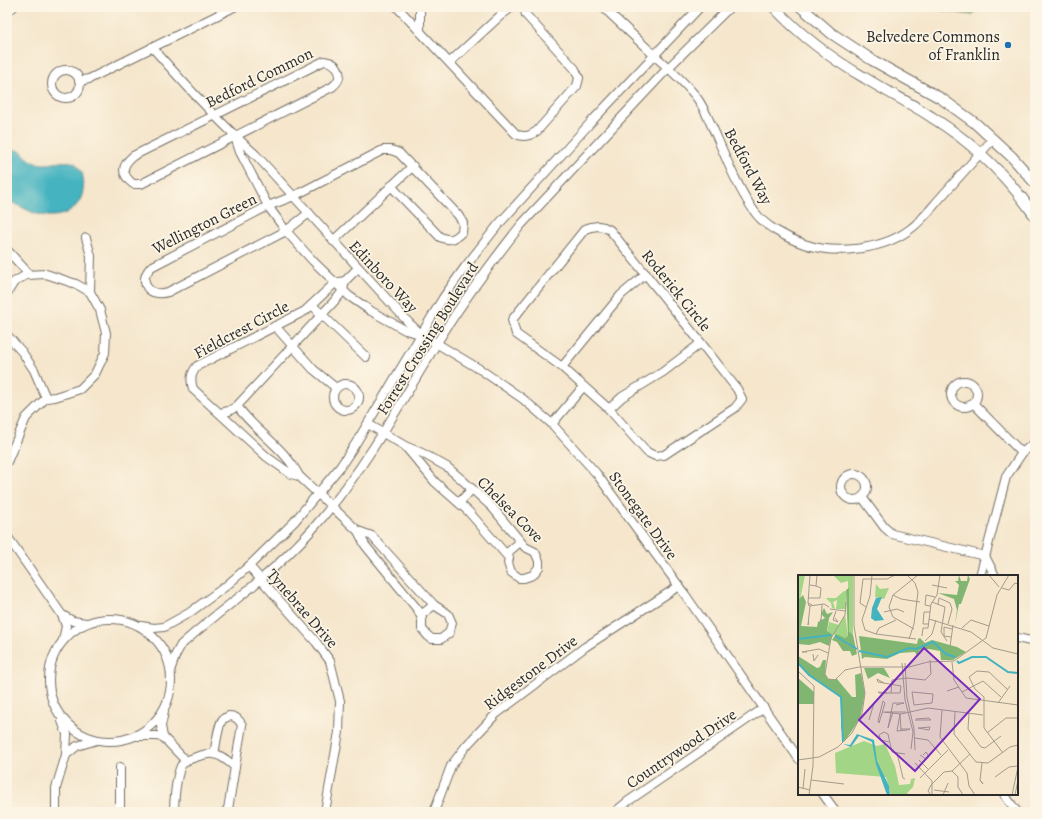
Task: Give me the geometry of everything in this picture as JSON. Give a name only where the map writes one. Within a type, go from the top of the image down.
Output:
[{"type":"main road","points":[[7,9],[12,7]]},
{"type":"main road","points":[[774,7],[821,49],[864,78],[933,117],[963,139],[1009,184],[1035,216]]},
{"type":"main road","points":[[801,7],[831,33],[872,60],[942,99],[975,123],[1012,157],[1035,183]]},
{"type":"street","points":[[79,81],[89,79],[234,7]]},
{"type":"street","points":[[397,7],[516,134],[525,136],[531,135],[537,131],[577,86],[579,78],[575,69],[526,15],[524,7]]},
{"type":"street","points":[[420,7],[420,31]]},
{"type":"street","points":[[450,62],[500,16],[512,7]]},
{"type":"street","name":"Bedford Way","points":[[603,7],[655,56],[669,67],[698,99],[742,189],[755,212],[774,230],[791,240],[815,248],[842,250],[867,247],[890,240],[908,231],[922,218],[993,139]]},
{"type":"street","name":"Forrest Crossing Boulevard","points":[[141,626],[154,628],[164,627],[208,600],[249,566],[294,522],[319,494],[340,467],[368,424],[421,334],[465,267],[498,225],[592,121],[700,7]]},
{"type":"street","name":"Forrest Crossing Boulevard","points":[[171,668],[181,645],[261,579],[322,519],[360,469],[384,433],[437,343],[478,282],[521,225],[669,67],[730,7]]},
{"type":"street","name":"Edinboro Way","points":[[152,47],[235,137],[256,155],[333,241],[421,334]]},
{"type":"street","name":"Bedford Common","points":[[324,61],[331,61],[337,68],[340,77],[338,82],[332,87],[235,137],[141,184],[133,184],[126,178],[123,172],[128,160],[133,156],[324,61]]},
{"type":"street","name":"Edinboro Way","points":[[235,137],[240,152],[268,206],[286,231],[335,283],[349,296],[371,311],[405,330],[421,334]]},
{"type":"street","name":"Wellington Green","points":[[309,214],[286,231],[168,292],[160,294],[152,292],[146,287],[144,280],[146,272],[151,267],[268,206],[294,196],[383,150],[391,150],[399,153],[413,166],[458,215],[463,223],[462,232],[455,239],[448,240],[440,237],[391,186]]},
{"type":"street","points":[[333,241],[413,166]]},
{"type":"street","name":"Roderick Circle","points":[[598,226],[610,230],[646,274],[738,389],[742,399],[735,408],[664,455],[660,456],[655,456],[647,452],[609,408],[583,387],[562,367],[516,334],[512,320],[585,229],[598,226]]},
{"type":"street","points":[[7,462],[26,418],[46,398],[55,397],[80,389],[96,374],[105,353],[106,332],[100,310],[90,292],[91,256],[86,238]]},
{"type":"street","points":[[7,250],[30,275]]},
{"type":"street","points":[[335,283],[345,281],[358,268]]},
{"type":"street","points":[[7,292],[14,282],[26,275],[46,274],[76,284],[90,292]]},
{"type":"street","points":[[562,367],[621,295],[646,274]]},
{"type":"street","name":"Fieldcrest Circle","points":[[220,413],[229,411],[238,406],[322,315],[343,290],[345,281]]},
{"type":"street","name":"Fieldcrest Circle","points":[[299,476],[290,474],[267,457],[193,388],[190,380],[197,366],[305,311],[335,283]]},
{"type":"street","points":[[312,306],[366,357]]},
{"type":"street","points":[[275,326],[313,369],[336,388]]},
{"type":"street","name":"Stonegate Drive","points":[[421,334],[513,392],[552,424],[596,473],[679,586],[798,758]]},
{"type":"street","points":[[7,335],[22,352],[34,370],[46,398]]},
{"type":"street","points":[[609,408],[622,397],[663,372],[701,343]]},
{"type":"street","points":[[552,424],[583,387]]},
{"type":"street","points":[[973,403],[1022,453]]},
{"type":"street","name":"Fieldcrest Circle","points":[[238,406],[244,416],[296,468],[299,476],[358,531]]},
{"type":"street","name":"Chelsea Cove","points":[[368,424],[405,446],[422,453],[447,467],[492,507],[520,542],[525,547],[535,552],[538,556],[539,566],[533,575],[524,578],[515,575],[509,568],[509,558],[506,554],[468,511],[435,482],[405,446]]},
{"type":"street","points":[[980,575],[1006,477],[1022,453],[1035,442]]},
{"type":"street","points":[[459,503],[472,489]]},
{"type":"street","points":[[862,497],[892,534],[985,556]]},
{"type":"street","points":[[358,531],[372,536],[434,605],[448,614],[451,618],[452,628],[446,637],[437,640],[428,636],[422,629],[421,615],[418,610],[365,545],[358,531]]},
{"type":"street","points":[[7,536],[10,546],[62,614],[66,626],[63,640]]},
{"type":"street","points":[[506,554],[520,542]]},
{"type":"street","points":[[985,556],[994,575]]},
{"type":"street","name":"Tynebrae Drive","points":[[249,566],[316,642],[330,661],[340,701],[339,732],[325,812]]},
{"type":"street","name":"Ridgestone Drive","points":[[434,812],[451,766],[466,746],[496,714],[586,647],[679,586]]},
{"type":"street","points":[[421,615],[434,605]]},
{"type":"street","points":[[62,614],[73,621],[86,623]]},
{"type":"street","points":[[56,812],[56,788],[66,755],[67,734],[61,718],[54,706],[50,692],[48,678],[50,664],[55,651],[63,640],[74,630],[86,623],[100,619],[114,618],[128,621],[141,626],[154,637],[165,652],[171,668],[171,690],[164,710],[161,726],[164,737],[186,761]]},
{"type":"street","points":[[1018,638],[1035,642]]},
{"type":"street","name":"Countrywood Drive","points":[[615,812],[627,802],[764,708]]},
{"type":"street","points":[[61,718],[71,728],[83,736],[110,742],[138,736],[153,725],[164,710]]},
{"type":"street","points":[[214,754],[220,724],[224,718],[234,716],[242,725],[228,809],[225,812]]},
{"type":"street","points":[[138,736],[164,737]]},
{"type":"street","points":[[66,755],[77,746],[96,740]]},
{"type":"street","points":[[174,812],[174,799],[181,766],[186,761],[214,754],[228,760],[235,767]]},
{"type":"street","points":[[120,767],[120,812]]},
{"type":"street","points":[[824,795],[836,812]]},
{"type":"street","points":[[1005,795],[1017,812]]},
{"type":"green space","points":[[934,7],[981,7],[972,15],[939,10]]},
{"type":"water","points":[[7,150],[22,152],[29,159],[42,164],[65,161],[75,163],[82,173],[84,184],[80,201],[66,213],[48,216],[37,214],[7,201]]},
{"type":"place","name":"Belvedere Commons of Franklin","points":[[1008,45]]}]
